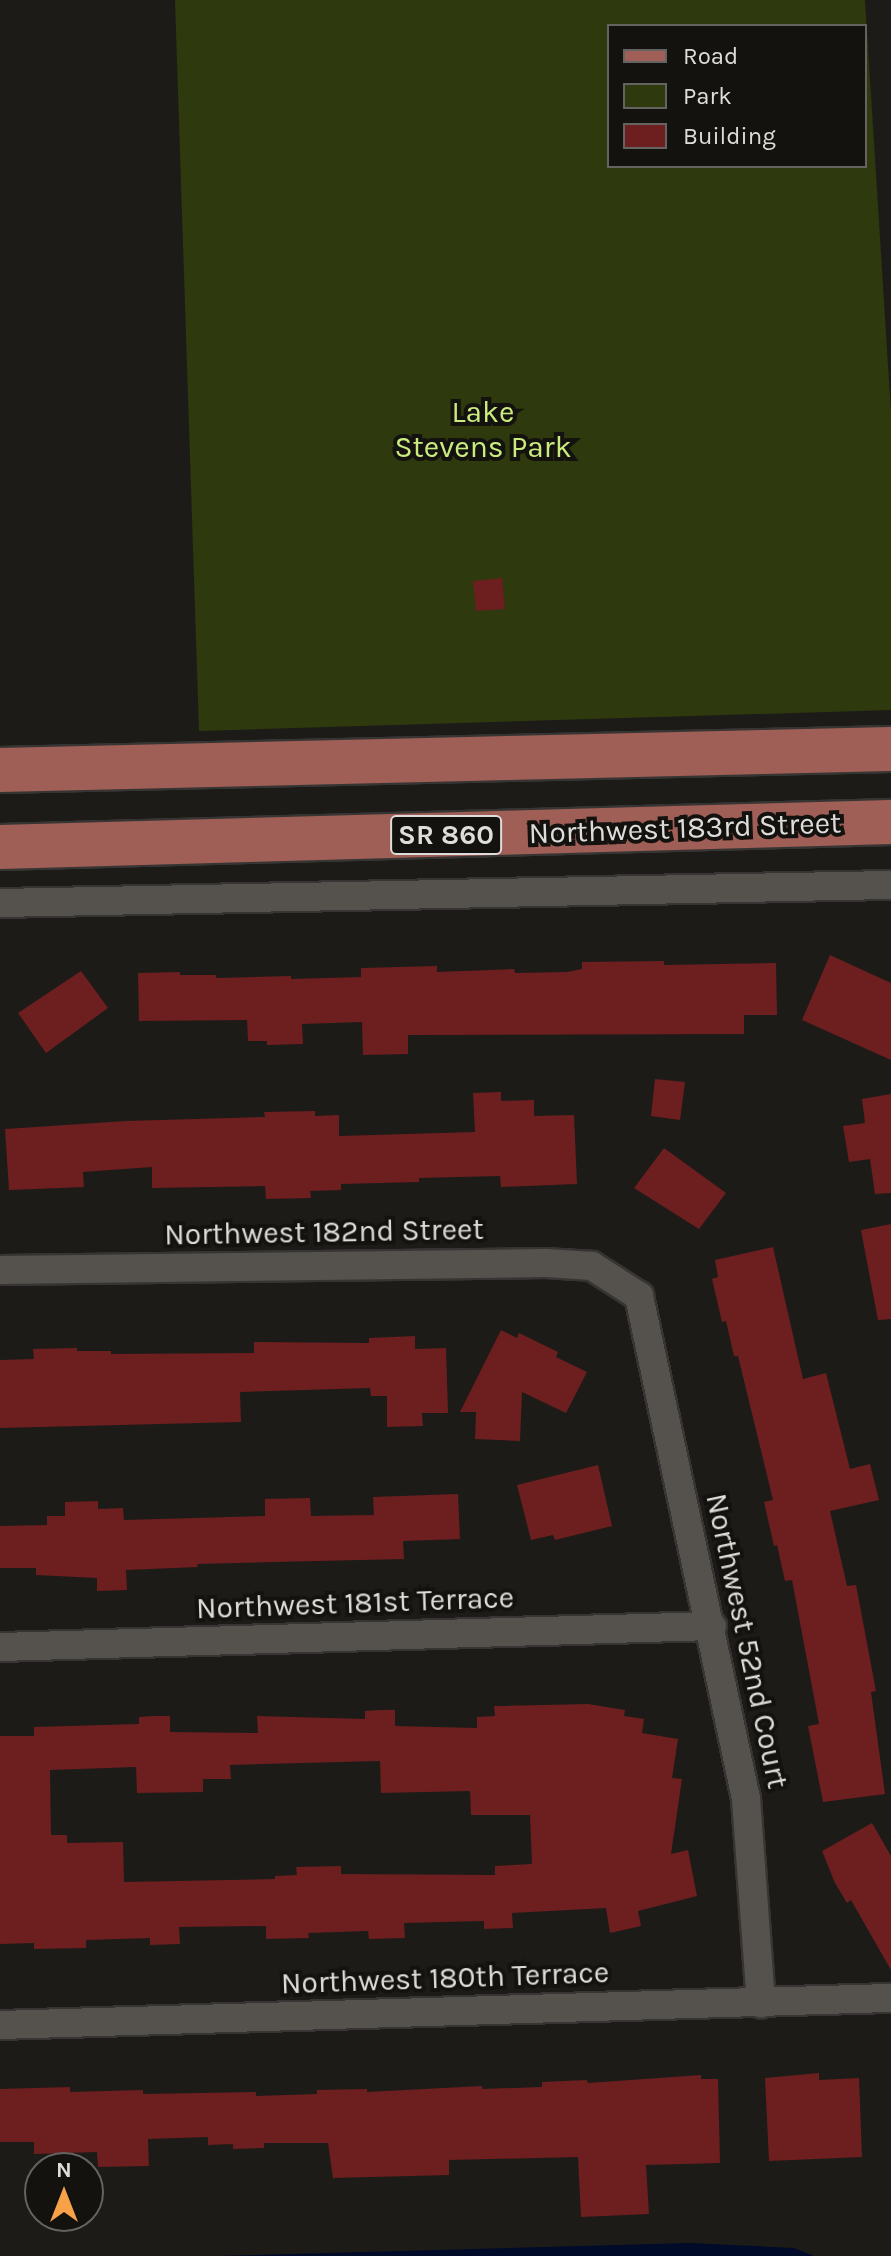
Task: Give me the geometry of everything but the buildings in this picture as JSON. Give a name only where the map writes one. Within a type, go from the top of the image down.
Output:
[{"type":"main road","points":[[0,770],[891,749]]},
{"type":"main road","name":"Northwest 183rd Street","points":[[0,847],[891,822]]},
{"type":"street","points":[[0,903],[891,885]]},
{"type":"street","name":"Northwest 182nd Street","points":[[0,1270],[546,1263],[592,1266],[639,1296]]},
{"type":"street","name":"Northwest 52nd Court","points":[[639,1296],[712,1626],[746,1799],[761,2003]]},
{"type":"street","name":"Northwest 181st Terrace","points":[[0,1647],[712,1626]]},
{"type":"street","name":"Northwest 180th Terrace","points":[[0,2025],[891,1998]]},
{"type":"green space","name":"Lake Stevens Park","points":[[175,0],[865,0],[867,24],[607,24],[607,168],[867,168],[867,32],[891,413],[891,710],[199,731]]},
{"type":"water","points":[[690,2243],[794,2248],[814,2256],[219,2256]]}]
